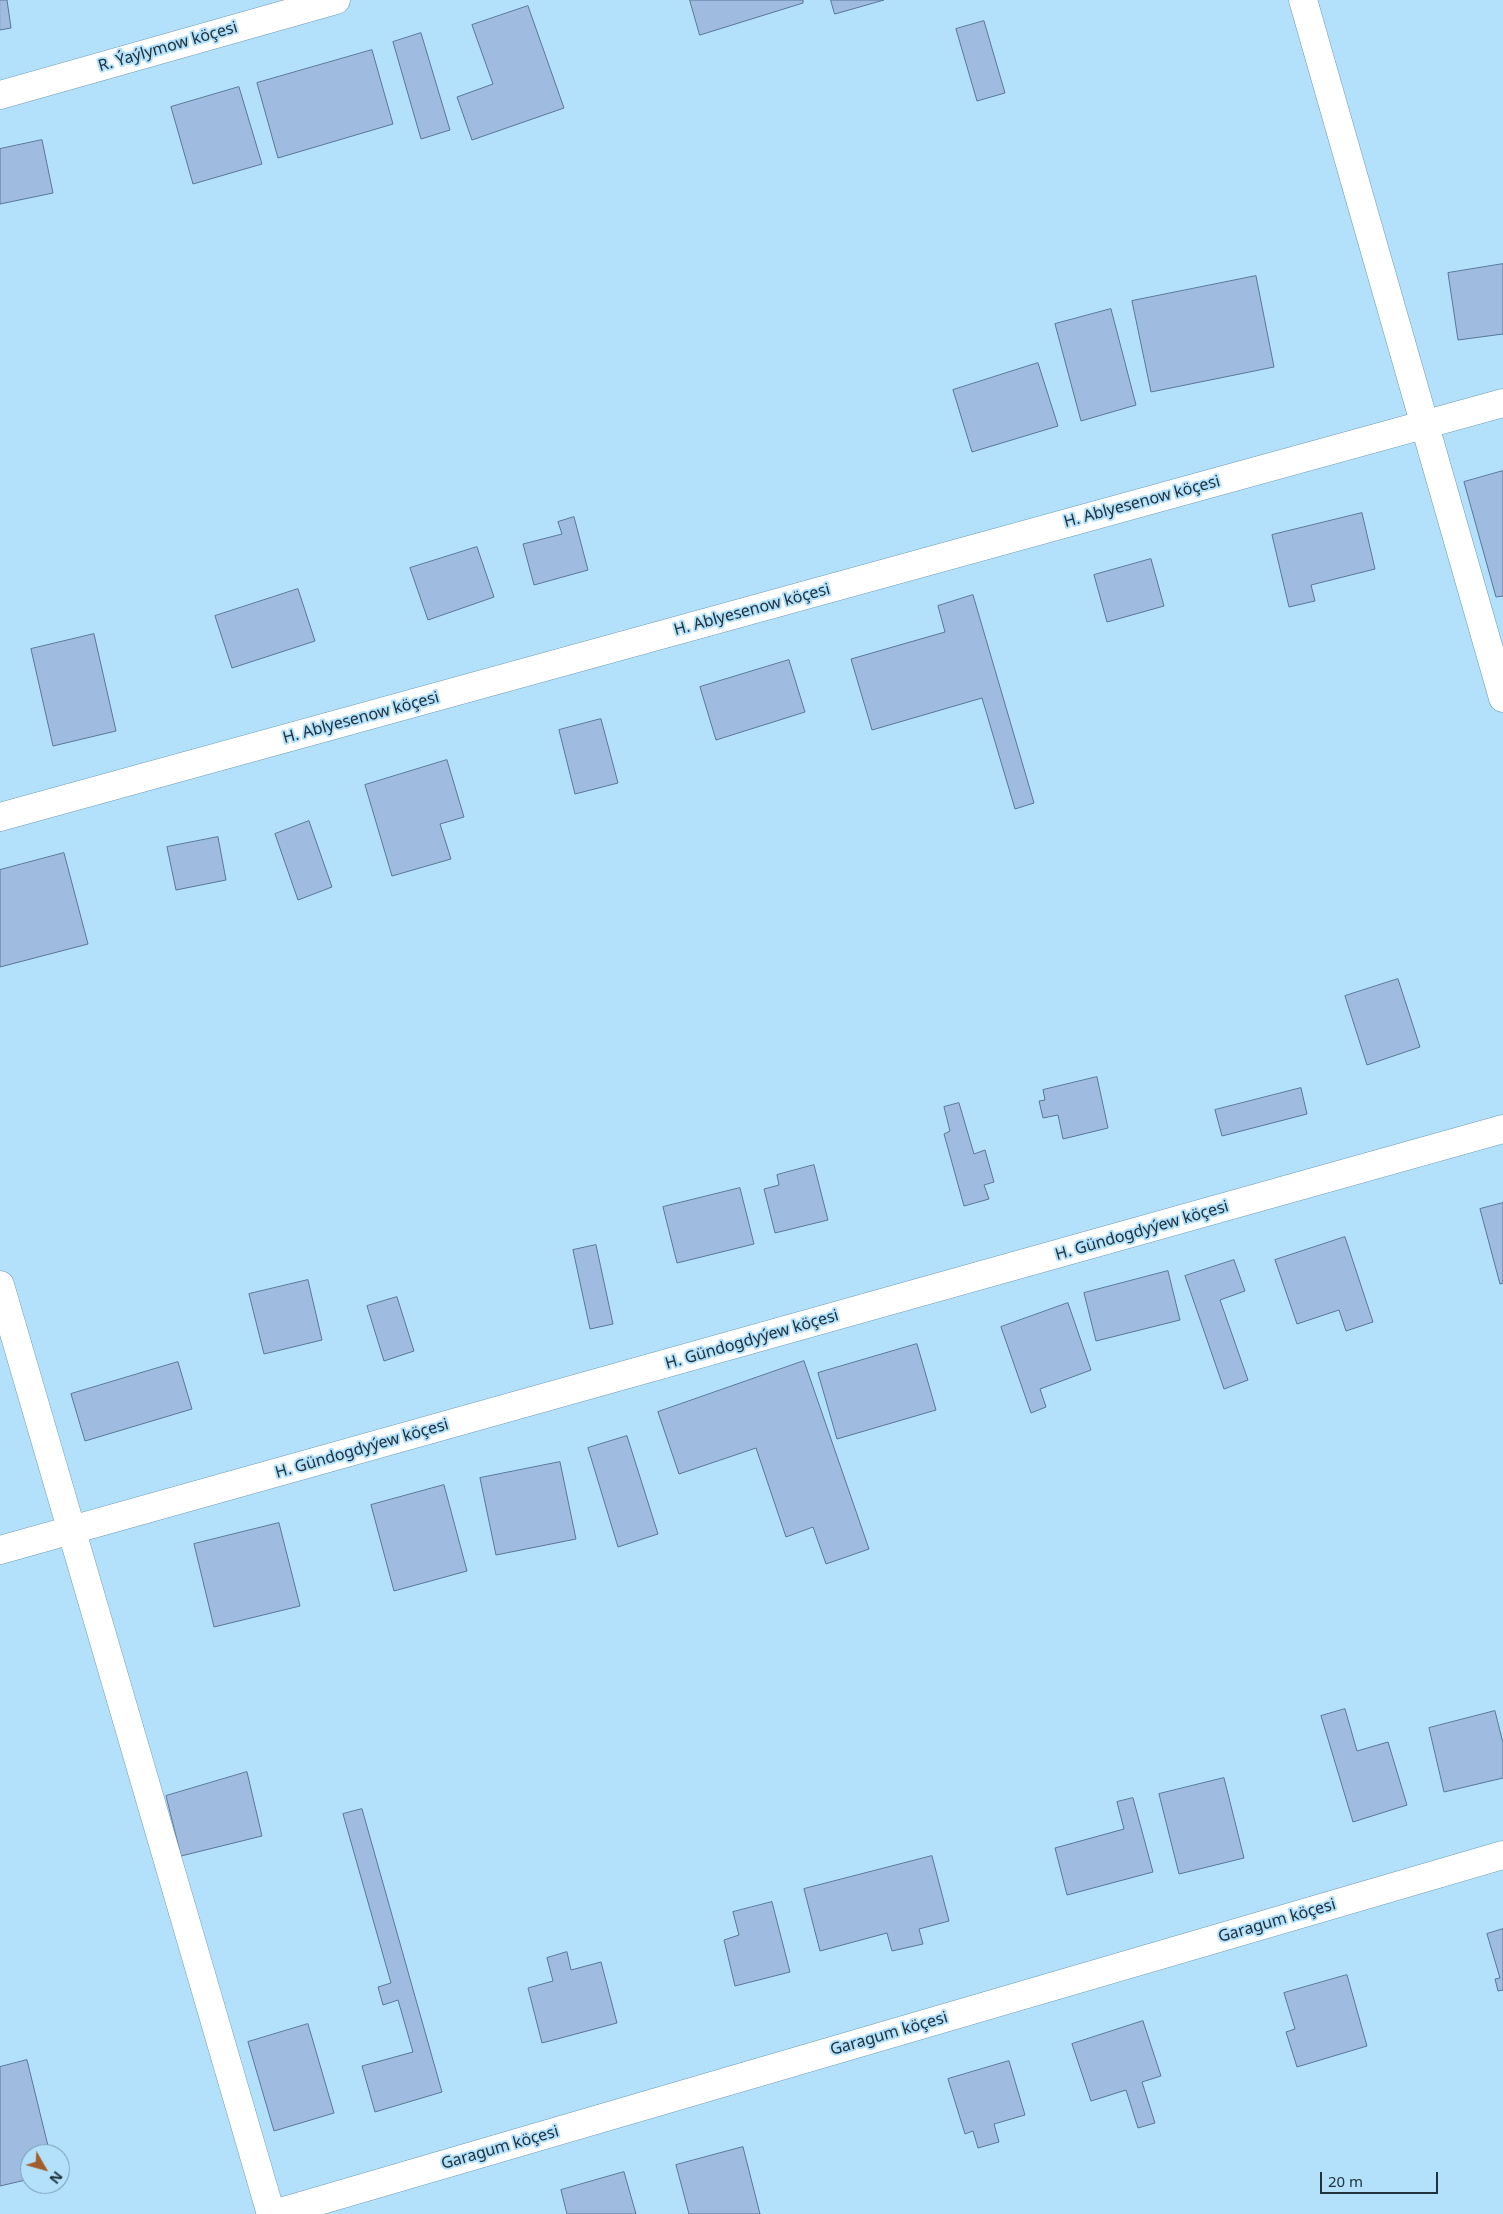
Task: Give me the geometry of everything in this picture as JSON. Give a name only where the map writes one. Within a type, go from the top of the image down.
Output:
[{"type":"street","name":"R. Ýaýlymow köçesi","points":[[0,95],[336,0]]},
{"type":"street","points":[[1303,0],[1503,698]]},
{"type":"street","name":"H. Ablyesenow köçesi","points":[[0,817],[1503,403]]},
{"type":"street","name":"H. Gündogdyýew köçesi","points":[[0,1550],[1503,1129]]},
{"type":"street","points":[[0,1285],[273,2214]]},
{"type":"street","name":"Garagum köçesi","points":[[273,2214],[1503,1855]]},
{"type":"building","points":[[0,0],[7,0],[11,28],[0,30]]},
{"type":"building","points":[[690,0],[803,0],[803,3],[700,35]]},
{"type":"building","points":[[831,0],[884,0],[835,14]]},
{"type":"building","points":[[528,6],[564,108],[472,140],[457,97],[493,84],[472,25]]},
{"type":"building","points":[[984,21],[1005,93],[977,101],[956,29]]},
{"type":"building","points":[[421,33],[450,130],[421,139],[393,42]]},
{"type":"building","points":[[372,50],[393,124],[278,158],[257,83]]},
{"type":"building","points":[[239,87],[262,164],[193,184],[171,107]]},
{"type":"building","points":[[42,140],[53,193],[0,204],[0,149]]},
{"type":"building","points":[[1503,264],[1503,334],[1458,340],[1448,273]]},
{"type":"building","points":[[1256,276],[1274,367],[1151,392],[1132,301]]},
{"type":"building","points":[[1111,309],[1136,405],[1081,421],[1055,324]]},
{"type":"building","points":[[1038,363],[1058,426],[972,452],[953,390]]},
{"type":"building","points":[[1503,471],[1503,596],[1496,597],[1464,482]]},
{"type":"building","points":[[1362,513],[1375,569],[1311,585],[1315,601],[1289,607],[1272,535]]},
{"type":"building","points":[[574,517],[588,570],[534,585],[523,544],[562,534],[558,522]]},
{"type":"building","points":[[477,547],[494,597],[428,620],[410,568]]},
{"type":"building","points":[[1151,559],[1164,606],[1107,622],[1094,575]]},
{"type":"building","points":[[298,589],[315,641],[232,668],[215,616]]},
{"type":"building","points":[[973,595],[1034,803],[1015,809],[982,698],[872,730],[851,659],[945,632],[938,606]]},
{"type":"building","points":[[94,634],[116,731],[53,746],[31,649]]},
{"type":"building","points":[[789,660],[805,712],[716,740],[700,687]]},
{"type":"building","points":[[601,719],[618,783],[575,794],[559,730]]},
{"type":"building","points":[[447,760],[464,817],[440,824],[451,859],[392,876],[365,785]]},
{"type":"building","points":[[309,821],[332,887],[298,900],[275,834]]},
{"type":"building","points":[[218,837],[226,880],[176,890],[167,847]]},
{"type":"building","points":[[64,853],[88,944],[0,967],[0,870]]},
{"type":"building","points":[[1398,979],[1420,1047],[1367,1065],[1345,996]]},
{"type":"building","points":[[1097,1077],[1108,1128],[1063,1139],[1058,1115],[1043,1118],[1039,1101],[1045,1100],[1043,1090]]},
{"type":"building","points":[[1301,1088],[1307,1114],[1222,1136],[1215,1110]]},
{"type":"building","points":[[959,1103],[974,1154],[985,1150],[994,1182],[984,1185],[989,1199],[964,1206],[944,1134],[950,1131],[944,1107]]},
{"type":"building","points":[[814,1165],[828,1220],[775,1233],[764,1189],[779,1185],[777,1175]]},
{"type":"building","points":[[740,1188],[754,1244],[677,1263],[663,1207]]},
{"type":"building","points":[[1503,1203],[1503,1283],[1500,1284],[1480,1209]]},
{"type":"building","points":[[1345,1237],[1373,1322],[1346,1331],[1339,1310],[1297,1324],[1275,1260]]},
{"type":"building","points":[[596,1245],[613,1324],[590,1329],[573,1250]]},
{"type":"building","points":[[1234,1260],[1245,1291],[1220,1300],[1248,1380],[1224,1389],[1185,1276]]},
{"type":"building","points":[[1168,1271],[1180,1320],[1096,1341],[1084,1293]]},
{"type":"building","points":[[308,1280],[322,1340],[264,1354],[249,1294]]},
{"type":"building","points":[[397,1297],[414,1351],[384,1361],[367,1306]]},
{"type":"building","points":[[1068,1303],[1091,1370],[1040,1389],[1046,1407],[1031,1413],[1001,1327]]},
{"type":"building","points":[[917,1344],[936,1410],[837,1439],[818,1373]]},
{"type":"building","points":[[804,1361],[869,1549],[826,1564],[813,1527],[786,1537],[756,1448],[679,1474],[658,1412]]},
{"type":"building","points":[[178,1362],[192,1409],[85,1441],[71,1394]]},
{"type":"building","points":[[627,1436],[658,1534],[618,1547],[588,1448]]},
{"type":"building","points":[[560,1462],[576,1539],[496,1555],[480,1478]]},
{"type":"building","points":[[444,1485],[467,1571],[394,1591],[371,1505]]},
{"type":"building","points":[[279,1523],[300,1606],[214,1627],[194,1544]]},
{"type":"building","points":[[1345,1709],[1357,1751],[1388,1742],[1407,1805],[1353,1822],[1321,1716]]},
{"type":"building","points":[[1495,1711],[1503,1743],[1503,1778],[1444,1792],[1429,1728]]},
{"type":"building","points":[[247,1772],[262,1836],[181,1856],[166,1796]]},
{"type":"building","points":[[1224,1778],[1244,1858],[1179,1874],[1159,1794]]},
{"type":"building","points":[[1133,1798],[1153,1872],[1067,1895],[1055,1848],[1124,1829],[1117,1802]]},
{"type":"building","points":[[362,1809],[442,2092],[375,2112],[362,2066],[413,2052],[398,2000],[383,2005],[378,1987],[391,1983],[343,1814]]},
{"type":"building","points":[[932,1856],[949,1921],[919,1929],[923,1944],[892,1951],[887,1933],[820,1951],[804,1889]]},
{"type":"building","points":[[772,1902],[790,1972],[735,1986],[724,1940],[739,1935],[733,1912]]},
{"type":"building","points":[[1503,1929],[1503,1990],[1498,1991],[1495,1979],[1500,1978],[1487,1934]]},
{"type":"building","points":[[567,1952],[571,1970],[601,1962],[617,2023],[542,2043],[528,1988],[553,1981],[547,1958]]},
{"type":"building","points":[[1347,1975],[1367,2046],[1297,2067],[1286,2032],[1295,2029],[1284,1993]]},
{"type":"building","points":[[1143,2021],[1161,2076],[1142,2082],[1155,2123],[1138,2128],[1126,2090],[1091,2101],[1072,2044]]},
{"type":"building","points":[[308,2024],[334,2113],[274,2131],[248,2042]]},
{"type":"building","points":[[27,2060],[48,2144],[20,2144],[20,2181],[0,2186],[0,2067]]},
{"type":"building","points":[[1009,2061],[1025,2115],[994,2124],[999,2142],[978,2148],[973,2131],[965,2134],[948,2079]]},
{"type":"building","points":[[743,2147],[760,2214],[689,2214],[676,2165]]},
{"type":"building","points":[[624,2172],[636,2214],[567,2214],[561,2190]]}]
